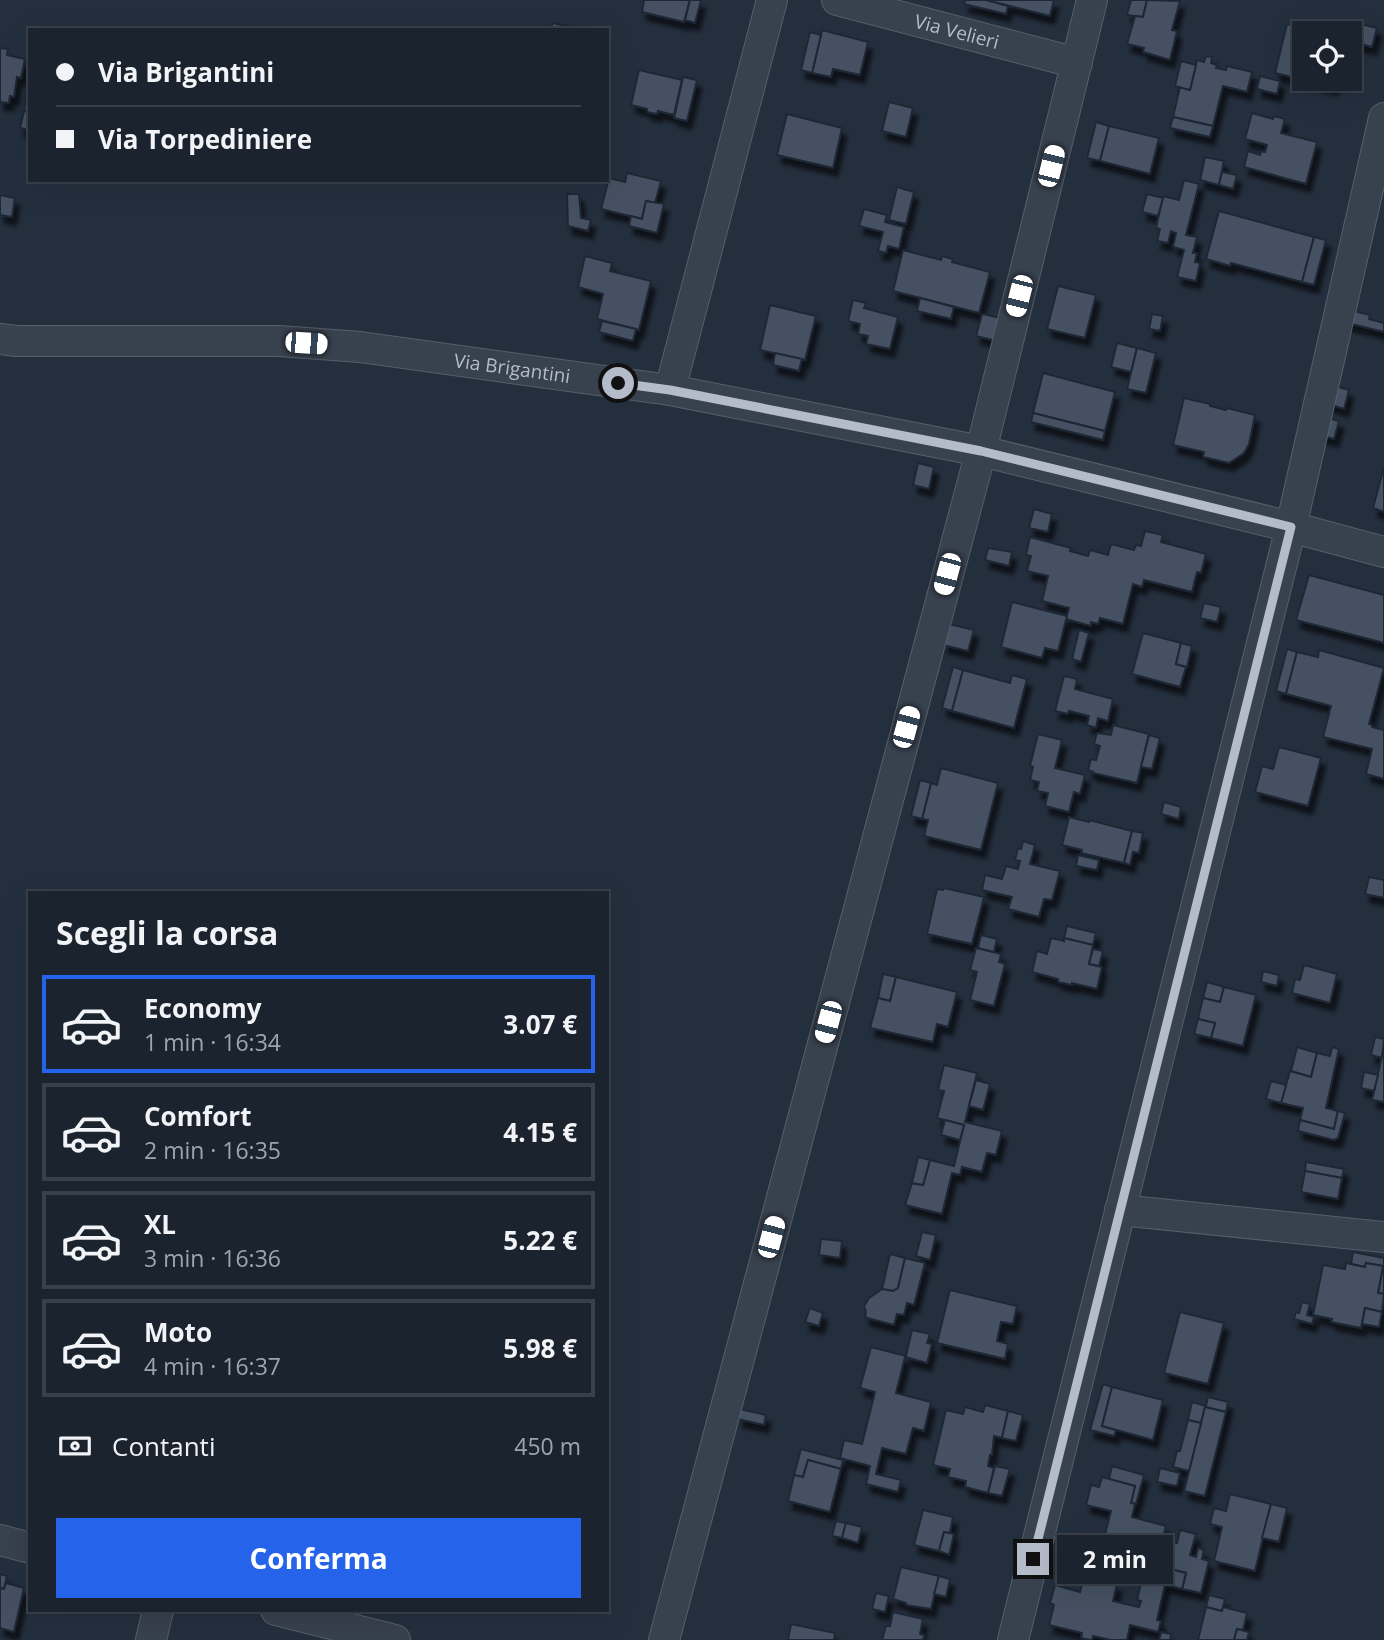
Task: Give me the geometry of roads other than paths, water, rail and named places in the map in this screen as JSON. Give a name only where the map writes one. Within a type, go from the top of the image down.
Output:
[{"type":"street","points":[[670,390],[772,0]]},
{"type":"street","name":"Via Velieri","points":[[837,0],[1077,63]]},
{"type":"street","points":[[664,1640],[981,451],[1092,0]]},
{"type":"street","points":[[1013,1640],[1291,527],[1380,150],[1384,118]]},
{"type":"street","name":"Via Brigantini","points":[[0,339],[279,341],[360,347],[670,390],[981,451],[1384,552]]},
{"type":"street","points":[[1120,1210],[1384,1237]]},
{"type":"street","points":[[0,1540],[28,1547]]},
{"type":"street","points":[[151,1640],[158,1612]]},
{"type":"street","points":[[284,1612],[395,1640]]}]
